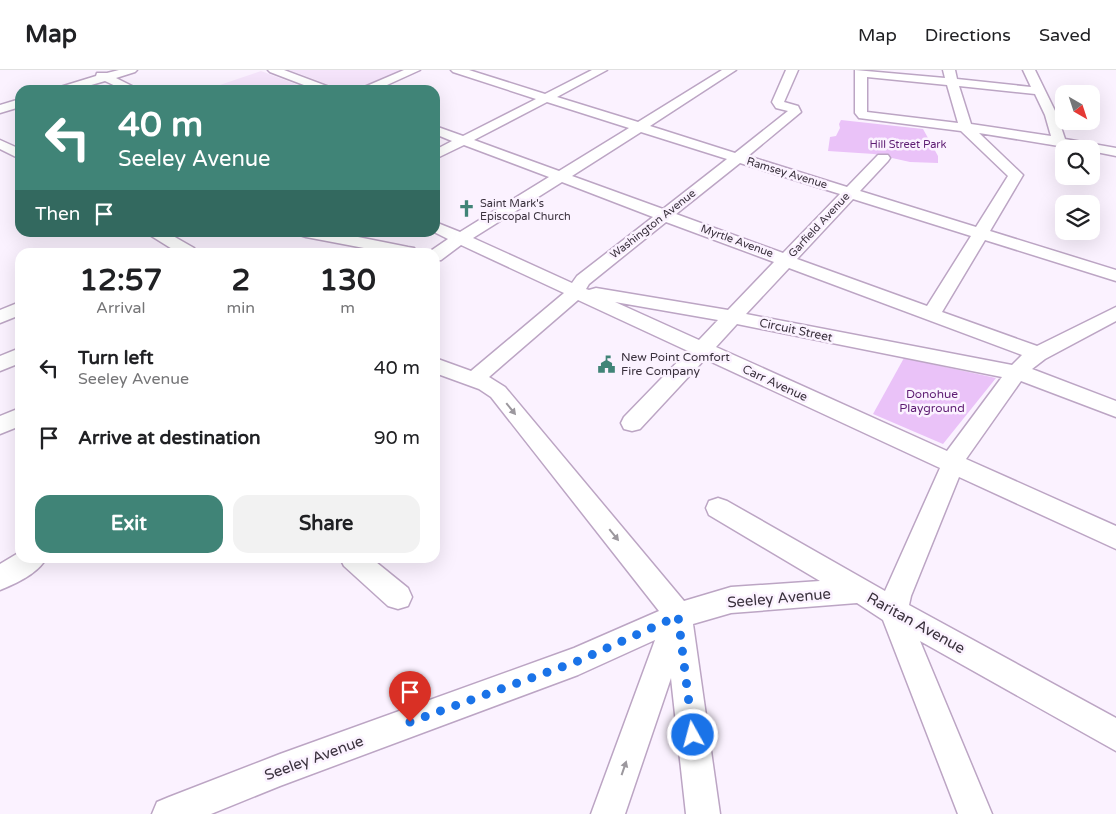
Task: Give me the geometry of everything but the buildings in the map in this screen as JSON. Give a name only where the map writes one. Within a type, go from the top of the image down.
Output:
[{"type":"street","points":[[90,70],[123,85]]},
{"type":"street","points":[[78,85],[131,70]]},
{"type":"street","points":[[274,70],[314,85]]},
{"type":"street","points":[[378,85],[414,70]]},
{"type":"street","name":"Ramsey Avenue","points":[[457,70],[1116,276]]},
{"type":"street","points":[[440,152],[601,70]]},
{"type":"street","points":[[440,253],[730,70]]},
{"type":"street","name":"Washington Avenue","points":[[474,379],[571,297],[582,280],[795,112],[794,109],[780,105],[778,102],[792,70]]},
{"type":"street","points":[[1029,70],[1040,90],[1059,140]]},
{"type":"street","points":[[1040,90],[951,76],[860,71],[861,113],[863,116],[1013,133],[1055,141]]},
{"type":"street","points":[[932,313],[1016,175],[962,122],[951,76]]},
{"type":"street","points":[[0,109],[15,104]]},
{"type":"street","name":"Myrtle Avenue","points":[[440,132],[1038,354]]},
{"type":"street","points":[[0,144],[15,152]]},
{"type":"street","points":[[1100,149],[1116,152]]},
{"type":"street","name":"Garfield Avenue","points":[[632,423],[883,158]]},
{"type":"street","name":"Carr Avenue","points":[[440,229],[1116,538]]},
{"type":"street","points":[[162,237],[181,248]]},
{"type":"street","points":[[332,237],[388,248]]},
{"type":"street","name":"Circuit Street","points":[[576,290],[624,296],[1031,376],[1116,408]]},
{"type":"street","points":[[0,317],[15,310]]},
{"type":"street","points":[[975,814],[894,611],[897,596],[958,452],[1016,373],[1038,354],[1116,313]]},
{"type":"street","points":[[0,364],[15,357]]},
{"type":"street","points":[[440,367],[486,384],[498,392],[669,602],[678,616],[703,814]]},
{"type":"street","points":[[0,426],[15,418]]},
{"type":"street","name":"Raritan Avenue","points":[[718,508],[894,611],[1116,735]]},
{"type":"street","points":[[0,578],[25,563]]},
{"type":"street","points":[[359,563],[398,597]]},
{"type":"street","name":"Seeley Avenue","points":[[169,814],[280,770],[578,661],[678,616],[738,599],[859,591]]},
{"type":"street","points":[[608,814],[678,616]]},
{"type":"shaded area","points":[[289,70],[403,70],[366,85],[330,85]]},
{"type":"shaded area","points":[[261,71],[298,85],[220,85]]},
{"type":"green space","name":"Hill Street Park","points":[[841,120],[923,129],[938,156],[938,163],[910,162],[874,154],[828,151],[830,137],[836,136]]},
{"type":"green space","name":"Donohue Playground","points":[[904,358],[996,378],[943,444],[873,414]]},
{"type":"place","name":"Saint Mark's Episcopal Church","points":[[466,209]]},
{"type":"place","name":"New Point Comfort Fire Company","points":[[607,364]]},
{"type":"route","points":[[410,722],[578,661],[678,616],[693,735]]}]
